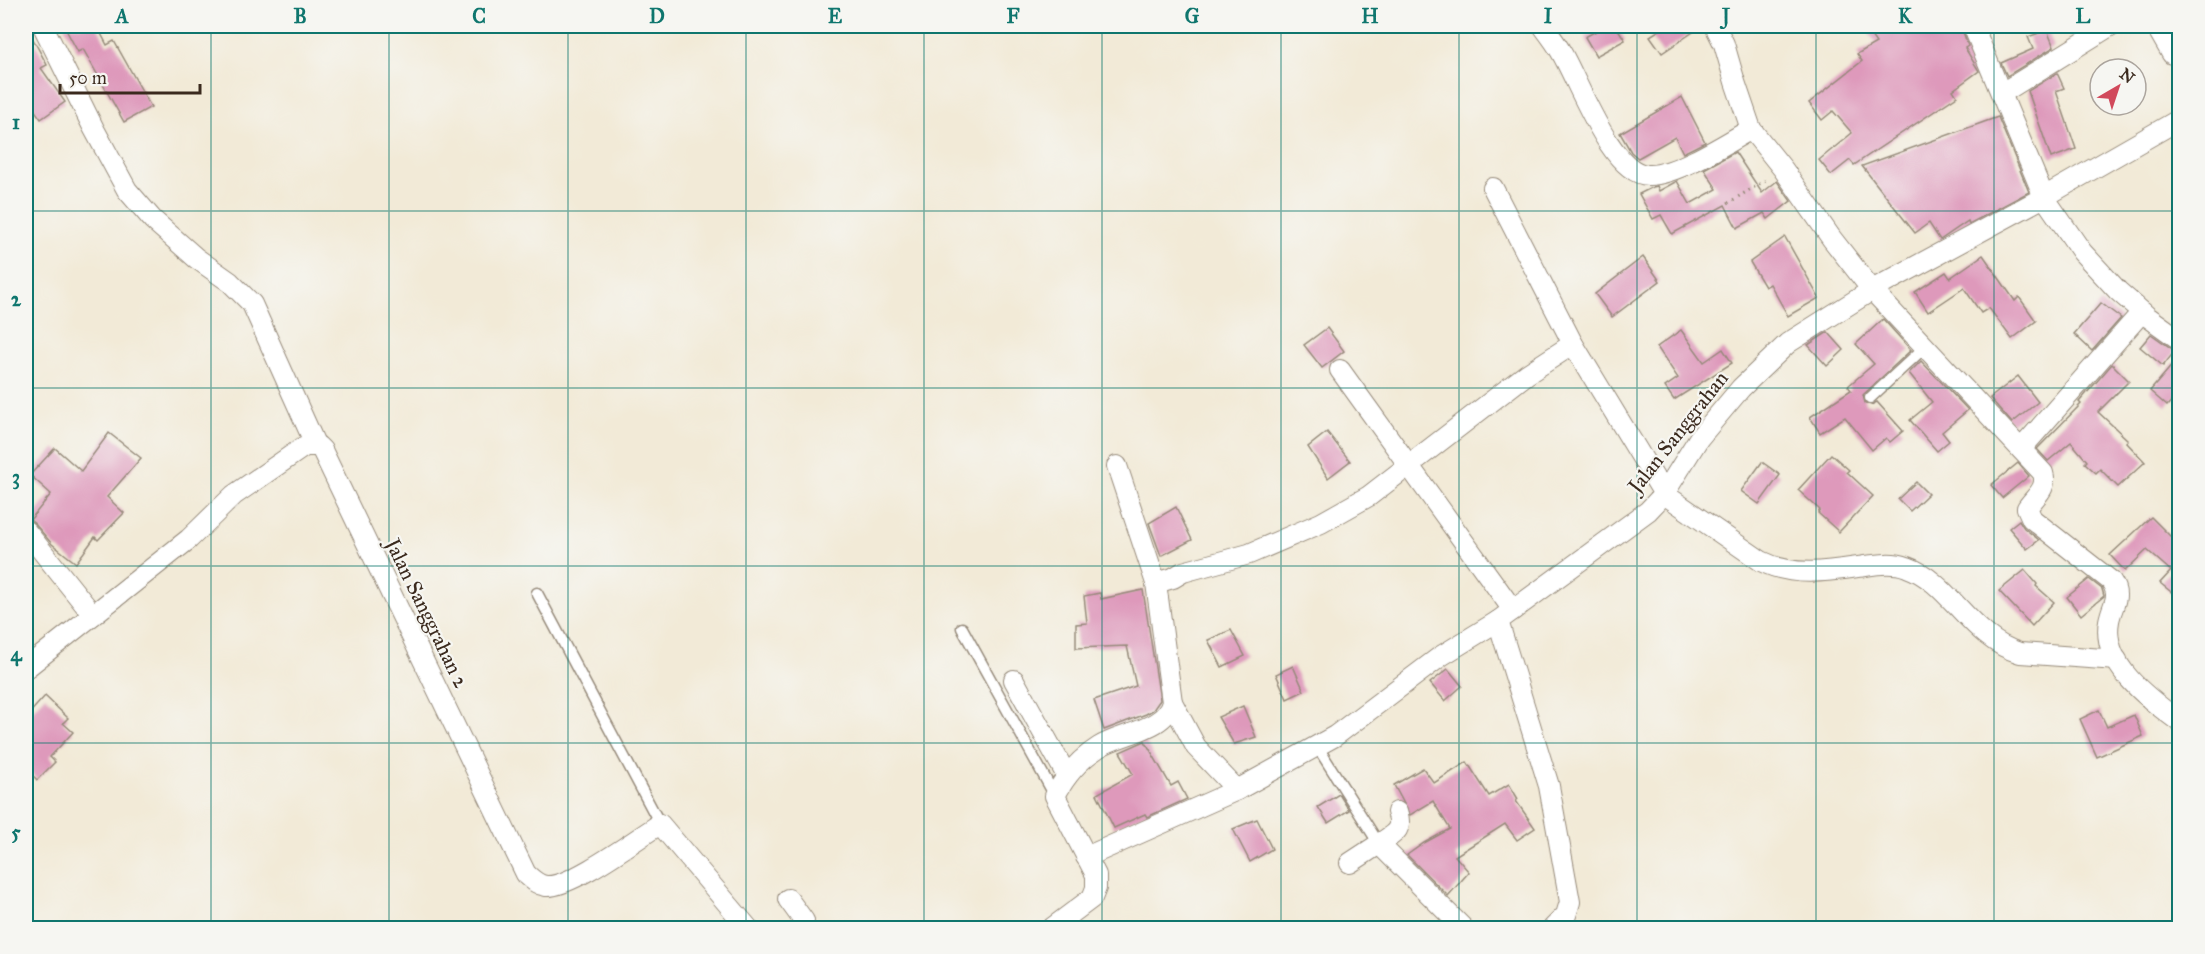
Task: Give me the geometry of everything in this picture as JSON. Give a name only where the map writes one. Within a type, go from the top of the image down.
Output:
[{"type":"street","name":"Jalan Sanggrahan 2","points":[[43,26],[127,190],[153,220],[196,258],[230,282],[252,304],[315,444],[322,450],[526,874],[536,883],[544,886],[558,885],[582,873],[660,824]]},
{"type":"street","points":[[1543,26],[1561,52],[1610,146],[1630,169],[1647,175],[1675,169],[1751,129]]},
{"type":"street","points":[[1715,26],[1724,44],[1734,82],[1751,129],[1872,290],[2043,473],[2044,487],[2027,508],[2031,519],[2111,582],[2116,589],[2116,597],[2109,621],[2108,639],[2117,660],[2136,688],[2179,720]]},
{"type":"street","points":[[1973,26],[2044,197],[2082,252],[2118,291],[2180,340]]},
{"type":"street","points":[[2002,93],[2110,26]]},
{"type":"street","points":[[2156,26],[2172,54]]},
{"type":"street","name":"Jalan Sanggrahan","points":[[1086,857],[1237,790],[1335,736],[1441,656],[1506,616],[1648,511],[1664,494],[1699,438],[1741,387],[1788,343],[1872,290],[2044,197],[2180,119]]},
{"type":"street","points":[[1493,188],[1572,344],[1664,494],[1771,566],[1803,572],[1877,565],[1904,566],[1916,570],[1930,580],[1988,637],[2008,650],[2020,653],[2117,660]]},
{"type":"street","points":[[2020,449],[2142,312]]},
{"type":"street","points":[[1156,583],[1183,572],[1249,554],[1321,523],[1369,496],[1527,374],[1572,344]]},
{"type":"street","points":[[1340,370],[1409,464],[1506,616],[1549,786],[1570,902],[1566,915],[1553,928]]},
{"type":"street","points":[[26,668],[189,538],[234,495],[305,446],[315,444]]},
{"type":"street","points":[[1117,466],[1156,583],[1172,702],[1196,747],[1237,790]]},
{"type":"street","points":[[26,531],[93,615]]},
{"type":"street","points":[[1014,680],[1067,776]]},
{"type":"street","points":[[1052,928],[1092,898],[1096,888],[1096,875],[1055,796],[1067,776],[1099,747],[1116,738],[1158,723],[1166,717],[1172,702]]},
{"type":"street","points":[[1350,863],[1396,832],[1400,821],[1397,812]]},
{"type":"street","points":[[660,824],[748,928]]},
{"type":"street","points":[[1379,844],[1463,928]]},
{"type":"street","points":[[788,899],[803,926]]},
{"type":"lane","points":[[1870,398],[1925,347]]},
{"type":"lane","points":[[537,592],[660,824]]},
{"type":"lane","points":[[962,628],[1055,796]]},
{"type":"lane","points":[[1317,746],[1379,844]]},
{"type":"path","points":[[1728,203],[1783,169]]},
{"type":"building","points":[[26,26],[47,65],[41,68],[65,102],[41,119],[26,98]]},
{"type":"building","points":[[64,26],[97,26],[107,45],[114,41],[151,107],[124,122],[83,49],[78,52]]},
{"type":"building","points":[[1605,26],[1616,26],[1625,40],[1596,56],[1585,37]]},
{"type":"building","points":[[1666,26],[1702,26],[1662,53],[1650,36]]},
{"type":"building","points":[[1864,26],[1961,26],[1968,46],[1965,48],[1979,71],[1953,90],[1957,96],[1854,165],[1850,160],[1831,175],[1819,160],[1852,133],[1833,111],[1822,120],[1809,103],[1862,61],[1857,54],[1876,43]]},
{"type":"building","points":[[2047,30],[2054,47],[2007,76],[2001,63],[2033,49],[2028,37]]},
{"type":"building","points":[[2057,73],[2064,88],[2056,91],[2076,149],[2051,158],[2028,91]]},
{"type":"building","points":[[1682,97],[1705,142],[1683,153],[1675,137],[1638,158],[1631,152],[1620,133]]},
{"type":"building","points":[[1998,117],[2029,192],[1969,224],[1968,221],[1940,240],[1929,223],[1915,233],[1862,166]]},
{"type":"building","points":[[1735,152],[1762,193],[1777,181],[1791,201],[1768,219],[1764,213],[1737,228],[1725,205],[1672,234],[1661,215],[1653,219],[1639,194],[1657,186],[1659,191],[1677,181],[1690,204],[1717,189],[1704,169]]},
{"type":"building","points":[[1785,237],[1819,298],[1788,316],[1770,284],[1765,287],[1750,262]]},
{"type":"building","points":[[1983,255],[2015,301],[2019,297],[2036,321],[2012,339],[1989,308],[1981,313],[1964,288],[1928,312],[1915,292],[1946,272],[1950,278]]},
{"type":"building","points":[[1643,257],[1660,281],[1612,317],[1595,294]]},
{"type":"building","points":[[2101,303],[2121,318],[2092,351],[2074,334]]},
{"type":"building","points":[[1883,319],[1911,350],[1863,395],[1865,403],[1871,405],[1877,402],[1903,431],[1890,442],[1886,438],[1872,450],[1845,417],[1820,433],[1810,417],[1851,390],[1848,386],[1874,364],[1856,344]]},
{"type":"building","points":[[1327,328],[1344,351],[1322,368],[1304,345]]},
{"type":"building","points":[[1681,330],[1704,362],[1723,349],[1732,363],[1674,400],[1665,387],[1678,378],[1657,347]]},
{"type":"building","points":[[1828,332],[1844,350],[1827,366],[1808,345]]},
{"type":"building","points":[[2151,334],[2175,351],[2163,366],[2140,347]]},
{"type":"building","points":[[2180,356],[2180,391],[2167,406],[2150,391]]},
{"type":"building","points":[[1921,361],[1968,410],[1942,432],[1949,441],[1937,451],[1910,420],[1932,402],[1909,373]]},
{"type":"building","points":[[2112,364],[2129,381],[2098,412],[2128,440],[2126,442],[2145,462],[2118,487],[2100,469],[2096,473],[2085,463],[2087,461],[2071,442],[2048,461],[2037,449],[2081,404],[2079,402]]},
{"type":"building","points":[[2018,376],[2038,402],[2012,423],[1990,398]]},
{"type":"building","points":[[1327,432],[1350,461],[1328,478],[1308,447]]},
{"type":"building","points":[[109,433],[141,458],[107,497],[124,513],[98,540],[95,537],[76,563],[52,544],[30,520],[51,494],[30,475],[55,448],[81,471]]},
{"type":"building","points":[[1831,454],[1873,496],[1839,532],[1798,490]]},
{"type":"building","points":[[1762,462],[1780,475],[1759,504],[1741,491]]},
{"type":"building","points":[[2018,463],[2029,476],[2002,498],[1991,485]]},
{"type":"building","points":[[1916,482],[1928,494],[1910,511],[1898,499]]},
{"type":"building","points":[[1176,507],[1192,540],[1161,556],[1149,523]]},
{"type":"building","points":[[2151,517],[2180,546],[2180,599],[2160,583],[2171,571],[2147,550],[2125,571],[2110,555]]},
{"type":"building","points":[[2019,520],[2024,528],[2039,540],[2027,549],[2009,528]]},
{"type":"building","points":[[2025,570],[2037,584],[2036,586],[2054,602],[2032,626],[1999,591]]},
{"type":"building","points":[[2089,579],[2102,589],[2104,596],[2081,615],[2067,597]]},
{"type":"building","points":[[1143,590],[1160,700],[1153,710],[1146,714],[1104,730],[1094,700],[1136,686],[1127,646],[1076,648],[1076,624],[1087,623],[1084,596],[1100,593],[1101,599]]},
{"type":"building","points":[[1231,630],[1245,656],[1222,667],[1208,640]]},
{"type":"building","points":[[1293,666],[1304,691],[1287,699],[1276,674]]},
{"type":"building","points":[[1448,669],[1462,686],[1445,701],[1430,683]]},
{"type":"building","points":[[45,696],[68,718],[63,723],[73,732],[50,757],[55,762],[37,780],[26,768],[26,717]]},
{"type":"building","points":[[1243,706],[1256,737],[1234,744],[1218,717]]},
{"type":"building","points":[[2099,710],[2107,727],[2134,715],[2143,736],[2097,757],[2080,719]]},
{"type":"building","points":[[1145,741],[1171,786],[1178,782],[1187,799],[1147,817],[1145,814],[1114,828],[1097,794],[1133,774],[1120,752]]},
{"type":"building","points":[[1467,762],[1489,796],[1509,784],[1518,799],[1516,801],[1535,828],[1517,840],[1505,824],[1455,856],[1469,872],[1448,896],[1407,855],[1450,829],[1433,801],[1410,815],[1394,785],[1423,768],[1434,783]]},
{"type":"building","points":[[1339,794],[1349,810],[1328,823],[1318,807]]},
{"type":"building","points":[[1257,819],[1272,849],[1250,862],[1233,829]]}]
